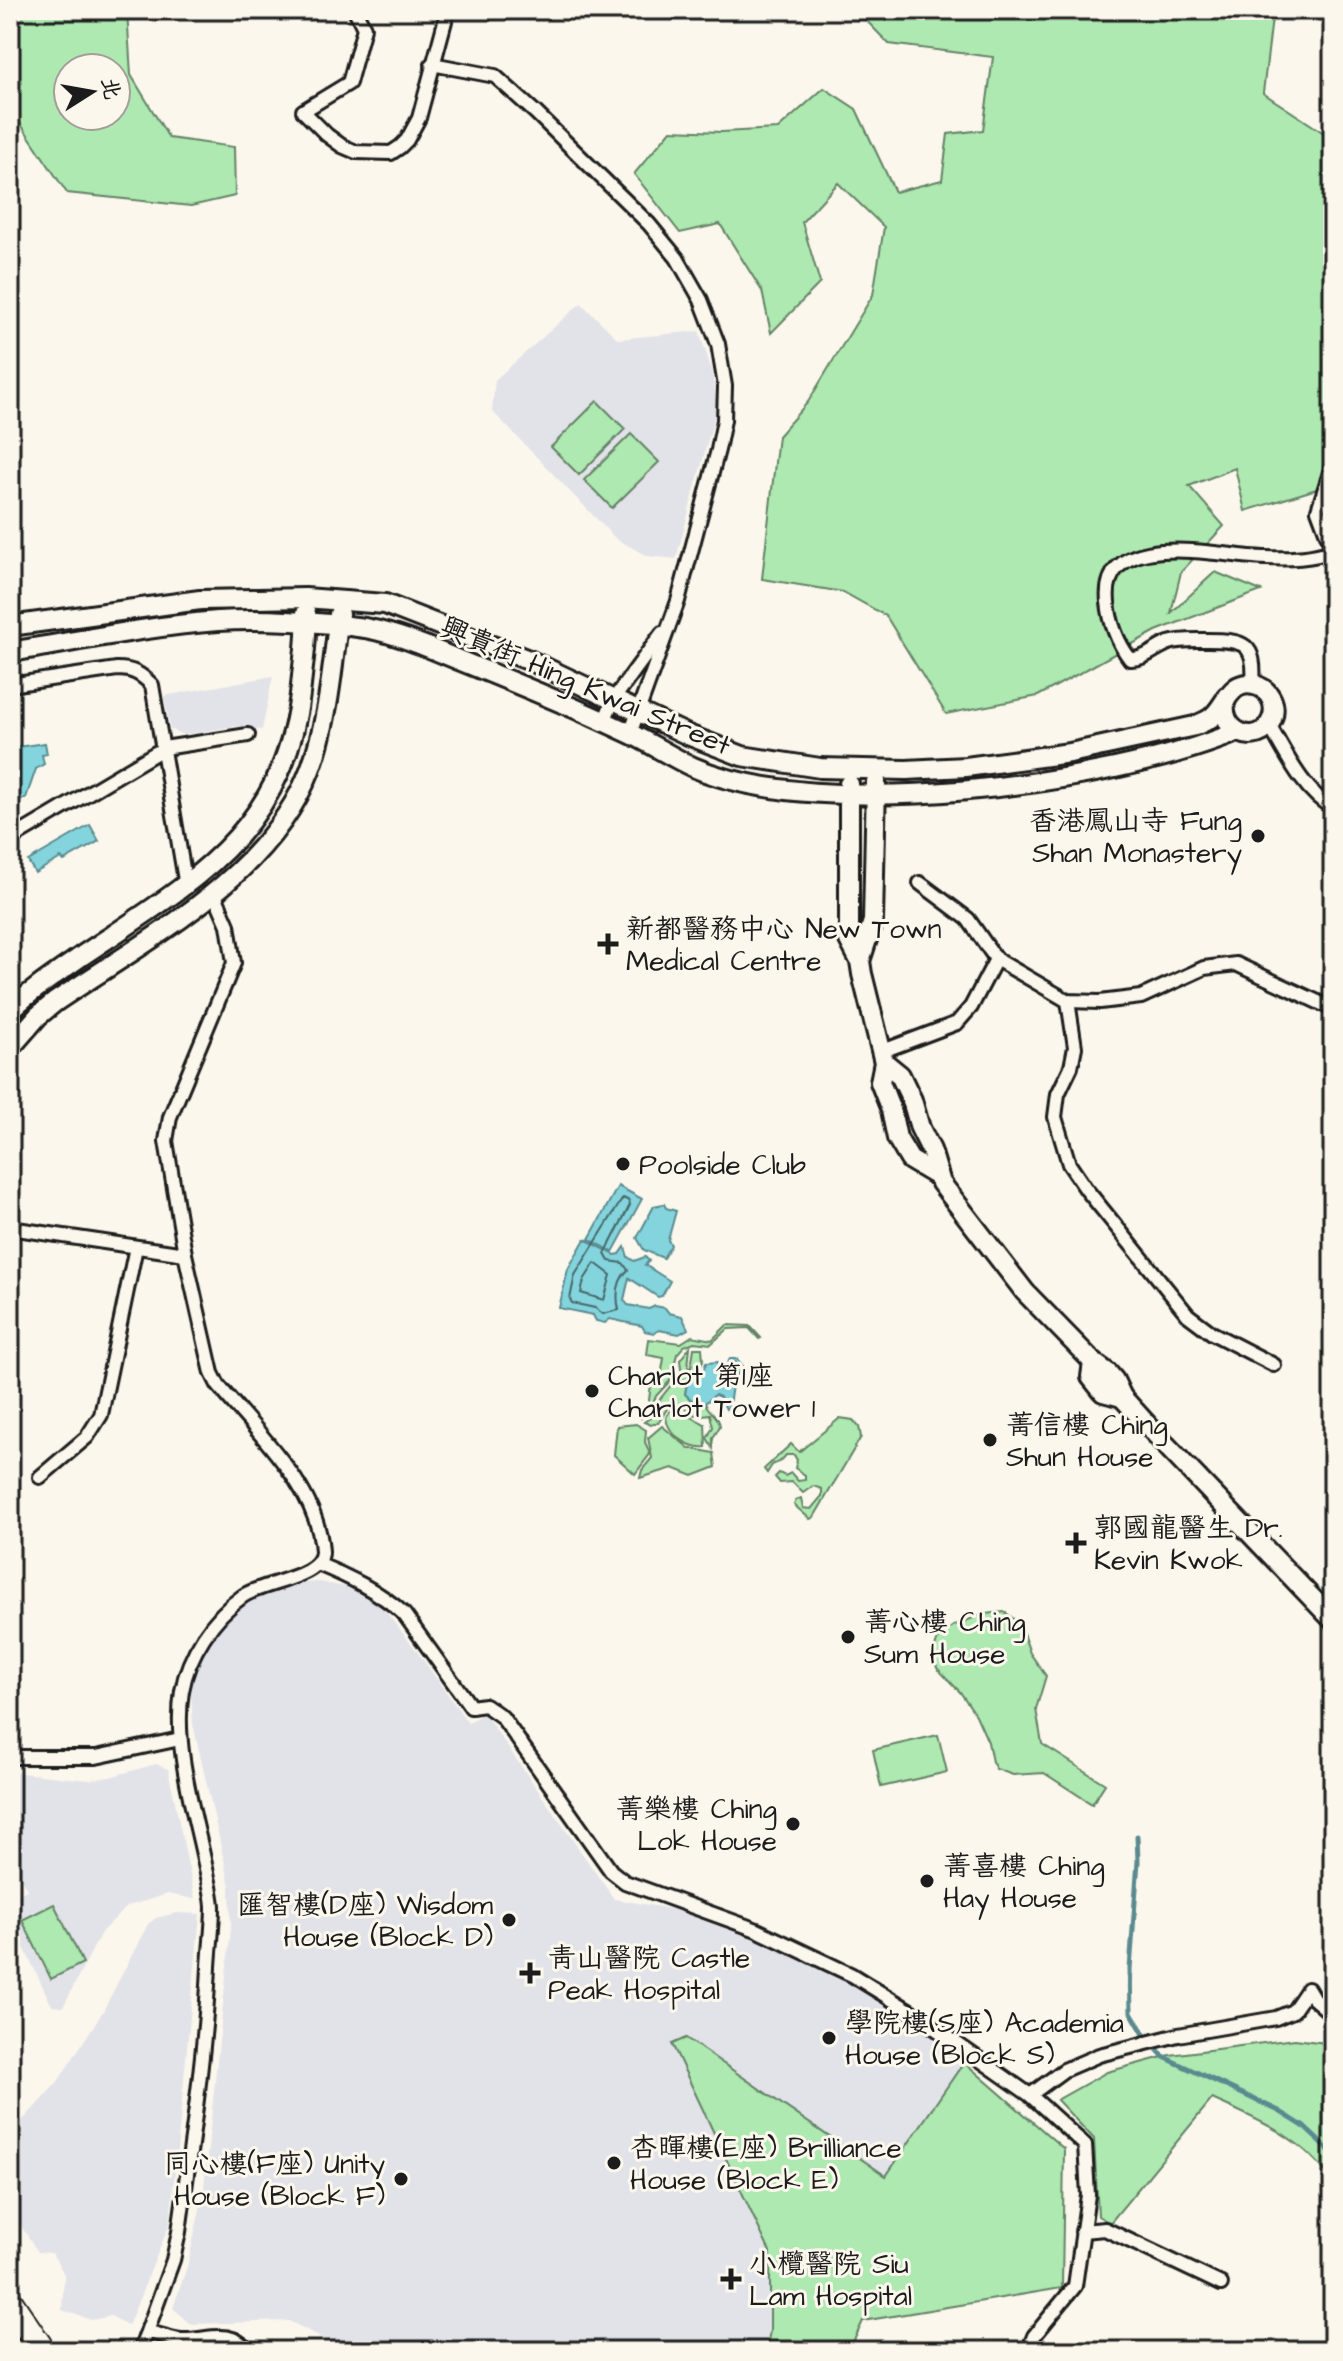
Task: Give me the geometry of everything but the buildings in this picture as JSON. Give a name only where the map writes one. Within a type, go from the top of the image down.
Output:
[{"type":"street","points":[[355,10],[364,28],[349,83],[303,111],[342,146],[372,154],[391,153],[400,147],[419,118],[448,10]]},
{"type":"street","points":[[432,64],[495,76],[649,224],[677,258],[701,300],[718,344],[725,386],[724,420],[718,450],[690,561],[630,734]]},
{"type":"street","points":[[1333,463],[1318,510],[1333,550],[1306,557],[1266,558],[1172,549],[1128,560],[1114,570],[1107,589],[1109,613],[1121,648],[1130,659],[1137,660],[1174,641],[1240,641],[1250,649],[1254,662],[1253,684],[1262,688],[1273,701],[1269,725],[1320,801],[1333,808]]},
{"type":"street","points":[[10,1011],[42,984],[186,886],[233,844],[259,811],[280,771],[299,702],[307,624],[305,598]]},
{"type":"street","name":"興貴街 Hing Kwai Street","points":[[10,626],[200,600],[305,598],[385,604],[531,661],[639,713],[742,756],[782,764],[849,769],[966,767],[1070,753],[1136,740],[1203,722],[1219,710],[1227,696],[1239,686],[1253,684]]},
{"type":"street","points":[[10,1048],[55,1002],[214,893],[265,845],[301,791],[322,728],[341,599]]},
{"type":"street","name":"興貴街 Hing Kwai Street","points":[[10,652],[201,623],[258,621],[363,628],[402,638],[531,689],[694,767],[756,785],[799,791],[876,793],[968,789],[1056,778],[1191,749],[1237,732],[1254,734],[1269,725]]},
{"type":"street","points":[[604,722],[613,700],[669,624]]},
{"type":"street","points":[[10,685],[130,669],[152,685],[186,886]]},
{"type":"street","points":[[1227,696],[1224,704],[1226,720],[1237,732]]},
{"type":"street","points":[[10,837],[164,748],[248,735]]},
{"type":"street","points":[[849,769],[849,940],[860,961],[882,1057],[880,1082],[897,1138],[910,1160],[937,1176],[1025,1292],[1093,1362],[1091,1377],[1103,1392],[1122,1397],[1333,1620]]},
{"type":"street","points":[[860,961],[873,921],[876,770]]},
{"type":"street","points":[[920,883],[968,919],[996,959],[1068,1001],[1100,1002],[1141,997],[1204,968],[1236,964],[1333,1009]]},
{"type":"street","points":[[140,2351],[173,2260],[179,2232],[207,2011],[213,1904],[180,1739],[182,1690],[200,1643],[219,1617],[244,1595],[306,1573],[318,1564],[322,1548],[301,1485],[218,1385],[212,1373],[185,1254],[166,1133],[234,963],[228,925],[214,893]]},
{"type":"street","points":[[882,1057],[957,1023],[971,1007],[996,959]]},
{"type":"street","points":[[1068,1001],[1075,1047],[1071,1067],[1058,1094],[1055,1117],[1069,1164],[1188,1315],[1212,1333],[1274,1365]]},
{"type":"street","points":[[10,1228],[185,1254]]},
{"type":"street","points":[[40,1477],[87,1437],[101,1415],[136,1247]]},
{"type":"street","points":[[318,1564],[375,1591],[404,1614],[471,1707],[485,1705],[502,1717],[599,1856],[625,1882],[757,1930],[821,1958],[883,1993],[1030,2095],[1085,2145],[1088,2195],[1075,2286],[1034,2336],[1028,2351]]},
{"type":"street","points":[[10,1757],[96,1757],[180,1739]]},
{"type":"street","points":[[1030,2095],[1064,2070],[1099,2055],[1158,2040],[1276,2018],[1293,2011],[1308,1989],[1314,1999],[1333,2015]]},
{"type":"street","points":[[1082,2231],[1105,2229],[1221,2284]]},
{"type":"street","points":[[148,2332],[181,2340],[229,2337],[249,2351]]},
{"type":"street","points":[[10,2345],[14,2351]]},
{"type":"shaded area","points":[[581,303],[618,339],[699,331],[712,371],[717,407],[676,559],[648,556],[616,539],[492,411],[495,380]]},
{"type":"shaded area","points":[[273,676],[262,730],[236,726],[183,735],[170,729],[164,696]]},
{"type":"shaded area","name":"青山醫院 Castle Peak Hospital","points":[[320,1582],[350,1588],[378,1602],[468,1723],[484,1713],[614,1899],[690,1912],[787,1950],[849,1981],[936,2039],[1064,2149],[1062,2288],[863,2321],[849,2351],[348,2351],[289,2321],[191,2324],[173,2308],[187,2267],[203,2196],[231,1928],[230,1886],[193,1724],[193,1677],[212,1634],[245,1601],[288,1584]]},
{"type":"shaded area","points":[[156,1764],[168,1769],[195,1899],[168,1894],[128,1906],[102,1931],[63,2007],[52,2006],[10,1918],[10,1898],[27,1890],[10,1855],[10,1772],[89,1780]]},
{"type":"shaded area","points":[[177,1913],[200,1914],[170,2223],[128,2326],[111,2316],[92,2320],[62,2310],[64,2274],[52,2253],[38,2252],[10,2209],[10,2140],[13,2131],[57,2083],[102,2013],[148,1924],[156,1918]]},
{"type":"green space","points":[[10,10],[127,10],[130,52],[52,52],[52,132],[132,132],[132,77],[169,138],[234,147],[235,196],[191,206],[67,193],[10,108]]},
{"type":"green space","points":[[856,10],[1273,10],[1263,93],[1333,139],[1333,484],[1245,511],[1235,468],[1189,486],[1224,526],[1181,572],[1171,613],[1215,572],[1261,591],[1156,631],[1038,696],[946,714],[886,616],[843,592],[762,579],[778,436],[808,402],[873,295],[884,227],[838,183],[802,222],[820,283],[771,333],[762,291],[720,224],[680,233],[634,174],[671,130],[722,132],[778,129],[824,88],[856,109],[895,192],[942,180],[948,134],[983,130],[993,57],[889,44]]},
{"type":"green space","points":[[597,401],[625,429],[579,475],[551,447]]},
{"type":"green space","points":[[631,434],[659,462],[612,508],[584,480]]},
{"type":"green space","points":[[727,1325],[750,1326],[761,1338],[749,1328],[728,1329],[711,1344],[694,1342],[684,1346],[677,1354],[670,1381],[656,1396],[649,1414],[641,1418],[640,1408],[648,1408],[652,1376],[661,1377],[664,1358],[647,1355],[649,1339],[681,1343],[692,1336],[712,1340]]},
{"type":"green space","points":[[690,1347],[688,1367],[691,1368],[694,1348],[702,1348],[703,1360],[699,1369],[688,1377],[685,1394],[696,1404],[705,1403],[718,1419],[720,1426],[713,1438],[713,1448],[707,1438],[713,1427],[710,1414],[694,1415],[674,1403],[659,1422],[651,1425],[644,1422],[654,1415],[660,1399],[676,1379],[683,1385],[680,1360]]},
{"type":"green space","points":[[673,1407],[705,1424],[706,1447],[693,1446],[670,1429],[666,1417]]},
{"type":"green space","points":[[840,1418],[853,1420],[859,1427],[861,1437],[810,1519],[794,1505],[796,1500],[801,1498],[803,1508],[811,1509],[822,1496],[822,1489],[813,1486],[803,1493],[792,1482],[780,1483],[775,1477],[779,1473],[785,1476],[791,1473],[798,1481],[805,1480],[805,1475],[795,1468],[797,1460],[794,1455],[786,1455],[767,1473],[764,1469],[791,1444],[799,1452]]},
{"type":"green space","points":[[636,1424],[646,1430],[645,1442],[650,1454],[635,1474],[614,1455],[617,1426]]},
{"type":"green space","points":[[662,1426],[689,1448],[714,1453],[716,1467],[693,1476],[673,1468],[640,1478],[642,1470],[652,1458],[648,1438]]},
{"type":"green space","points":[[1005,1612],[1020,1624],[1030,1653],[1046,1676],[1036,1709],[1042,1744],[1105,1784],[1092,1804],[1044,1773],[1013,1775],[996,1769],[976,1715],[937,1668],[933,1653],[938,1638],[953,1626],[983,1614]]},
{"type":"green space","points":[[938,1735],[947,1772],[881,1787],[873,1750]]},
{"type":"green space","points":[[54,1904],[83,1963],[51,1979],[22,1920]]},
{"type":"green space","points":[[686,2038],[886,2176],[964,2062],[1064,2149],[1062,2288],[863,2321],[849,2351],[766,2351],[770,2331],[770,2252],[672,2044]]},
{"type":"green space","points":[[1295,2039],[1333,2044],[1333,2183],[1295,2142],[1212,2099],[1110,2223],[1098,2216],[1094,2139],[1057,2100],[1107,2072],[1170,2055]]},
{"type":"water","points":[[45,743],[47,754],[42,755],[44,764],[36,769],[26,798],[10,802],[10,748]]},
{"type":"water","points":[[90,825],[99,841],[35,873],[28,861]]},
{"type":"water","points":[[618,1186],[642,1199],[613,1252],[589,1239]]},
{"type":"water","points":[[664,1204],[666,1208],[676,1211],[668,1240],[671,1245],[663,1258],[644,1250],[637,1238],[654,1206]]},
{"type":"water","points":[[585,1239],[615,1255],[625,1247],[628,1257],[634,1261],[645,1257],[649,1261],[645,1265],[670,1281],[662,1296],[658,1297],[629,1278],[624,1300],[628,1305],[665,1308],[669,1313],[682,1316],[688,1329],[679,1334],[659,1330],[654,1333],[645,1331],[642,1326],[610,1319],[605,1323],[596,1321],[593,1315],[559,1308],[568,1269]]},
{"type":"water","points":[[730,1359],[737,1359],[742,1365],[732,1385],[726,1409],[720,1397],[715,1395],[700,1405],[685,1394],[689,1374],[699,1369],[698,1374],[702,1375],[706,1363],[718,1362],[719,1376],[723,1379],[738,1367],[735,1362],[726,1366]]},
{"type":"waterway","points":[[1137,1836],[1130,1969],[1131,2012],[1145,2036],[1164,2057],[1279,2111],[1303,2126],[1333,2154]]},
{"type":"tram line","points":[[10,2278],[59,2351]]},
{"type":"place","name":"香港鳳山寺 Fung Shan Monastery","points":[[1258,836]]},
{"type":"place","name":"新都醫務中心 New Town Medical Centre","points":[[608,944]]},
{"type":"place","name":"Poolside Club","points":[[623,1164]]},
{"type":"place","name":"Charlot 第1座 Charlot Tower 1","points":[[592,1391]]},
{"type":"place","name":"菁信樓 Ching Shun House","points":[[990,1440]]},
{"type":"place","name":"郭國龍醫生 Dr. Kevin Kwok","points":[[1076,1543]]},
{"type":"place","name":"菁心樓 Ching Sum House","points":[[848,1637]]},
{"type":"place","name":"菁樂樓 Ching Lok House","points":[[793,1824]]},
{"type":"place","name":"菁喜樓 Ching Hay House","points":[[927,1881]]},
{"type":"place","name":"匯智樓(D座) Wisdom House (Block D)","points":[[509,1920]]},
{"type":"place","name":"青山醫院 Castle Peak Hospital","points":[[530,1973]]},
{"type":"place","name":"學院樓(S座) Academia House (Block S)","points":[[829,2038]]},
{"type":"place","name":"杏暉樓(E座) Brilliance House (Block E)","points":[[614,2163]]},
{"type":"place","name":"同心樓(F座) Unity House (Block F)","points":[[401,2179]]},
{"type":"place","name":"小欖醫院 Siu Lam Hospital","points":[[731,2279]]}]
